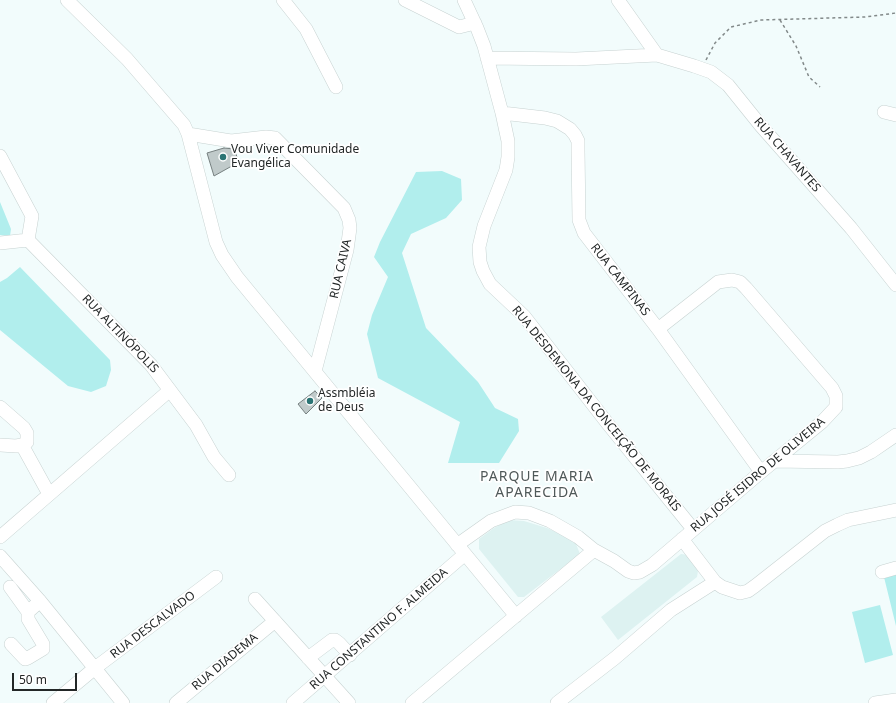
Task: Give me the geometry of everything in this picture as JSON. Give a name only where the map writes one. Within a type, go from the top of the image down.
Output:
[{"type":"street","points":[[67,0],[127,59],[184,125],[188,134],[216,242],[222,255],[237,277],[516,616]]},
{"type":"street","points":[[283,0],[306,29],[336,87]]},
{"type":"street","points":[[405,0],[459,27],[475,23]]},
{"type":"street","name":"RUA DESDEMONA DA CONCEIÇÃO DE MORAIS","points":[[464,0],[475,23],[487,58],[508,141],[506,170],[484,226],[479,247],[480,262],[490,284],[524,316],[608,424],[693,529]]},
{"type":"street","points":[[618,0],[656,55]]},
{"type":"street","name":"RUA CHAVANTES","points":[[487,58],[576,59],[656,55],[711,72],[728,85],[761,126],[851,228],[896,285]]},
{"type":"street","name":"RUA CAMPINAS","points":[[502,113],[545,118],[557,121],[575,134],[578,141],[578,210],[580,226],[588,239],[658,329],[761,472]]},
{"type":"street","name":"RUA CAIVA","points":[[188,134],[231,141],[266,137],[275,138],[344,208],[349,220],[350,228],[347,250],[315,371]]},
{"type":"street","points":[[0,156],[32,216],[28,240],[0,243]]},
{"type":"street","name":"RUA ALTINÓPOLIS","points":[[28,240],[151,364],[196,425],[214,457],[229,475]]},
{"type":"street","name":"RUA JOSÉ ISIDRO DE OLIVEIRA","points":[[461,550],[491,521],[515,512],[529,513],[550,521],[578,537],[594,550],[628,571],[634,573],[640,572],[652,565],[829,416],[836,407],[836,396],[832,388],[740,282],[732,280],[718,282],[658,329]]},
{"type":"street","points":[[0,537],[170,390]]},
{"type":"street","points":[[0,408],[24,428],[27,438],[27,442],[22,445],[0,445]]},
{"type":"street","points":[[775,460],[847,461],[859,458],[871,452],[896,435]]},
{"type":"street","points":[[22,445],[49,494]]},
{"type":"street","points":[[682,539],[715,582],[722,587],[740,593],[748,591],[825,531],[848,520],[896,510]]},
{"type":"street","name":"RUA CONSTANTINO F. ALMEIDA","points":[[293,703],[350,655],[461,550]]},
{"type":"street","points":[[412,703],[594,550]]},
{"type":"street","points":[[0,556],[40,601],[123,703]]},
{"type":"street","points":[[882,572],[896,568]]},
{"type":"street","name":"RUA DESCALVADO","points":[[53,703],[95,668],[216,578]]},
{"type":"street","points":[[557,703],[615,658],[670,610],[715,582]]},
{"type":"street","points":[[10,587],[28,612],[28,619],[43,644],[43,649],[25,659],[11,644]]},
{"type":"street","points":[[255,599],[349,703]]},
{"type":"street","points":[[28,612],[40,601]]},
{"type":"street","name":"RUA DIADEMA","points":[[176,703],[275,621]]},
{"type":"street","points":[[308,658],[332,640],[339,643],[350,655]]},
{"type":"street","points":[[875,703],[896,700]]},
{"type":"path","points":[[702,69],[715,43],[731,26],[761,20],[865,17],[896,13]]},
{"type":"path","points":[[780,20],[796,46],[809,76],[820,87]]},
{"type":"shaded area","points":[[442,171],[461,179],[462,200],[446,218],[411,234],[402,253],[426,328],[478,382],[495,408],[518,419],[519,431],[499,463],[448,463],[460,422],[378,378],[367,334],[372,315],[388,277],[374,257],[380,242],[416,172]]},
{"type":"shaded area","points":[[0,202],[11,229],[10,236],[0,235]]},
{"type":"shaded area","points":[[20,267],[110,360],[111,370],[106,386],[91,392],[68,386],[0,330],[0,282]]},
{"type":"shaded area","points":[[509,520],[524,521],[547,528],[567,537],[576,544],[580,554],[524,597],[518,597],[479,549],[479,539],[494,528]]},
{"type":"shaded area","points":[[681,554],[688,555],[695,565],[698,571],[697,577],[618,640],[601,617]]},
{"type":"shaded area","points":[[896,570],[896,626],[883,573]]},
{"type":"shaded area","points":[[880,605],[893,655],[865,663],[852,612]]},
{"type":"building","name":"Vou Viver Comunidade Evangélica","points":[[224,148],[234,149],[239,162],[214,176],[207,153]]},
{"type":"building","name":"Assmbléia de Deus","points":[[315,391],[322,398],[306,414],[298,404]]},
{"type":"place","name":"Vou Viver Comunidade Evangélica","points":[[223,157]]},
{"type":"place","name":"Assmbléia de Deus","points":[[310,401]]},
{"type":"district","name":"PARQUE MARIA APARECIDA","points":[[537,486]]}]
